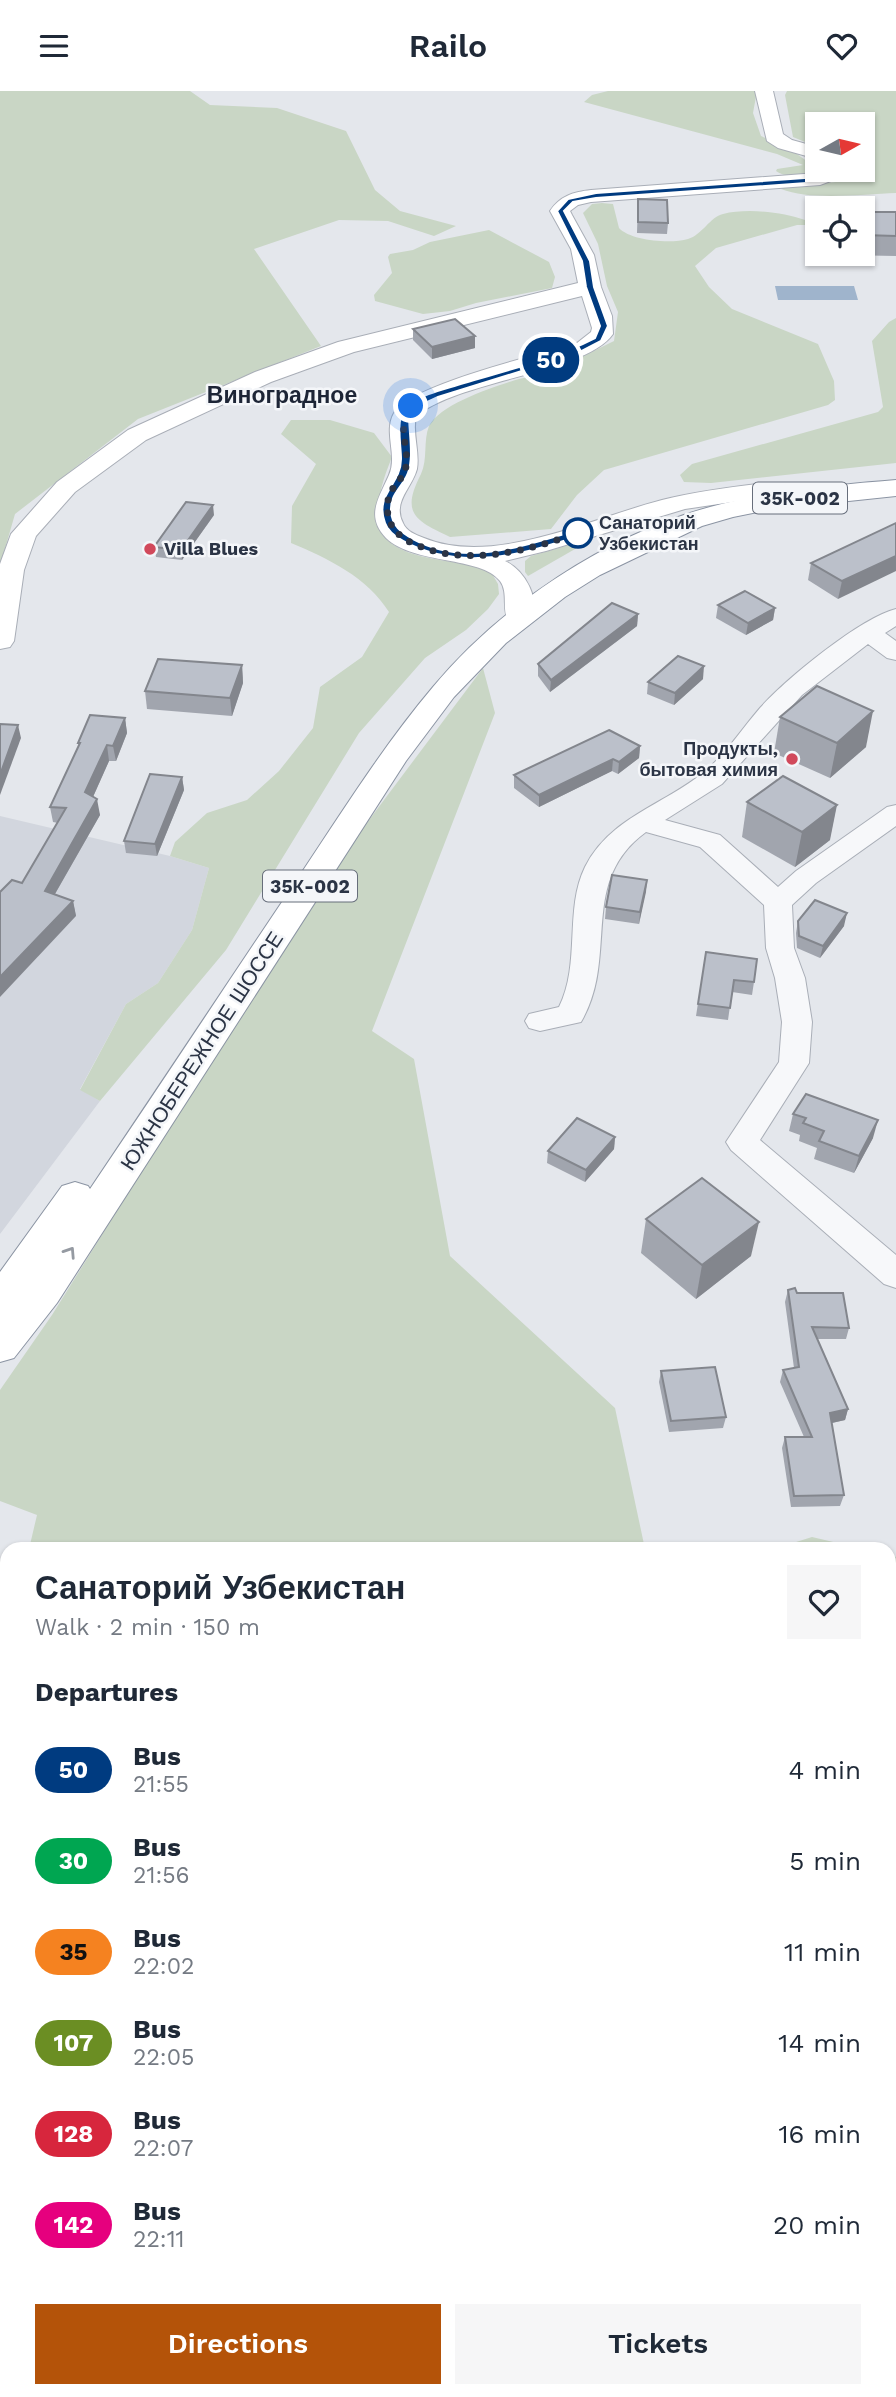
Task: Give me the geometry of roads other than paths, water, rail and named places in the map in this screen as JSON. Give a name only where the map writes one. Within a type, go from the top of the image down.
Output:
[{"type":"main road","points":[[764,91],[774,137],[785,144],[805,150]]},
{"type":"main road","points":[[519,606],[514,583],[500,567],[422,547],[398,534],[390,525],[388,497],[404,473],[404,414],[411,406],[435,395],[593,345],[602,334],[604,326],[590,287],[583,253],[560,211],[571,201],[596,196],[805,180]]},
{"type":"main road","points":[[0,641],[10,570],[24,534],[66,487],[137,435],[263,377],[346,348],[590,287]]},
{"type":"main road","name":"ЮЖНОБЕРЕЖНОЕ ШОССЕ","points":[[0,1346],[19,1293],[421,719],[519,606],[568,564],[629,532],[677,512],[757,492],[896,477]]},
{"type":"main road","name":"ЮЖНОБЕРЕЖНОЕ ШОССЕ","points":[[519,606],[663,533],[732,509],[789,499],[896,488]]},
{"type":"main road","points":[[461,556],[500,554],[568,537],[684,502],[757,492]]},
{"type":"main road","points":[[568,537],[663,533]]},
{"type":"street","points":[[540,1021],[570,1015],[581,998],[590,904],[598,869],[617,841],[712,779],[738,754],[764,719],[804,693],[869,633],[896,616]]},
{"type":"street","points":[[869,633],[896,653]]},
{"type":"street","points":[[778,902],[806,877],[896,813]]},
{"type":"street","points":[[643,823],[710,841],[778,902],[779,948],[790,978],[797,1022],[794,1063],[742,1142],[896,1275]]},
{"type":"water","points":[[775,286],[854,286],[858,300],[778,300]]},
{"type":"place","name":"Санаторий Узбекистан","points":[[578,533]]},
{"type":"place","name":"Villa Blues","points":[[150,549]]},
{"type":"place","name":"Продукты, бытовая химия","points":[[792,759]]},
{"type":"district","name":"Виноградное","points":[[282,395]]}]
